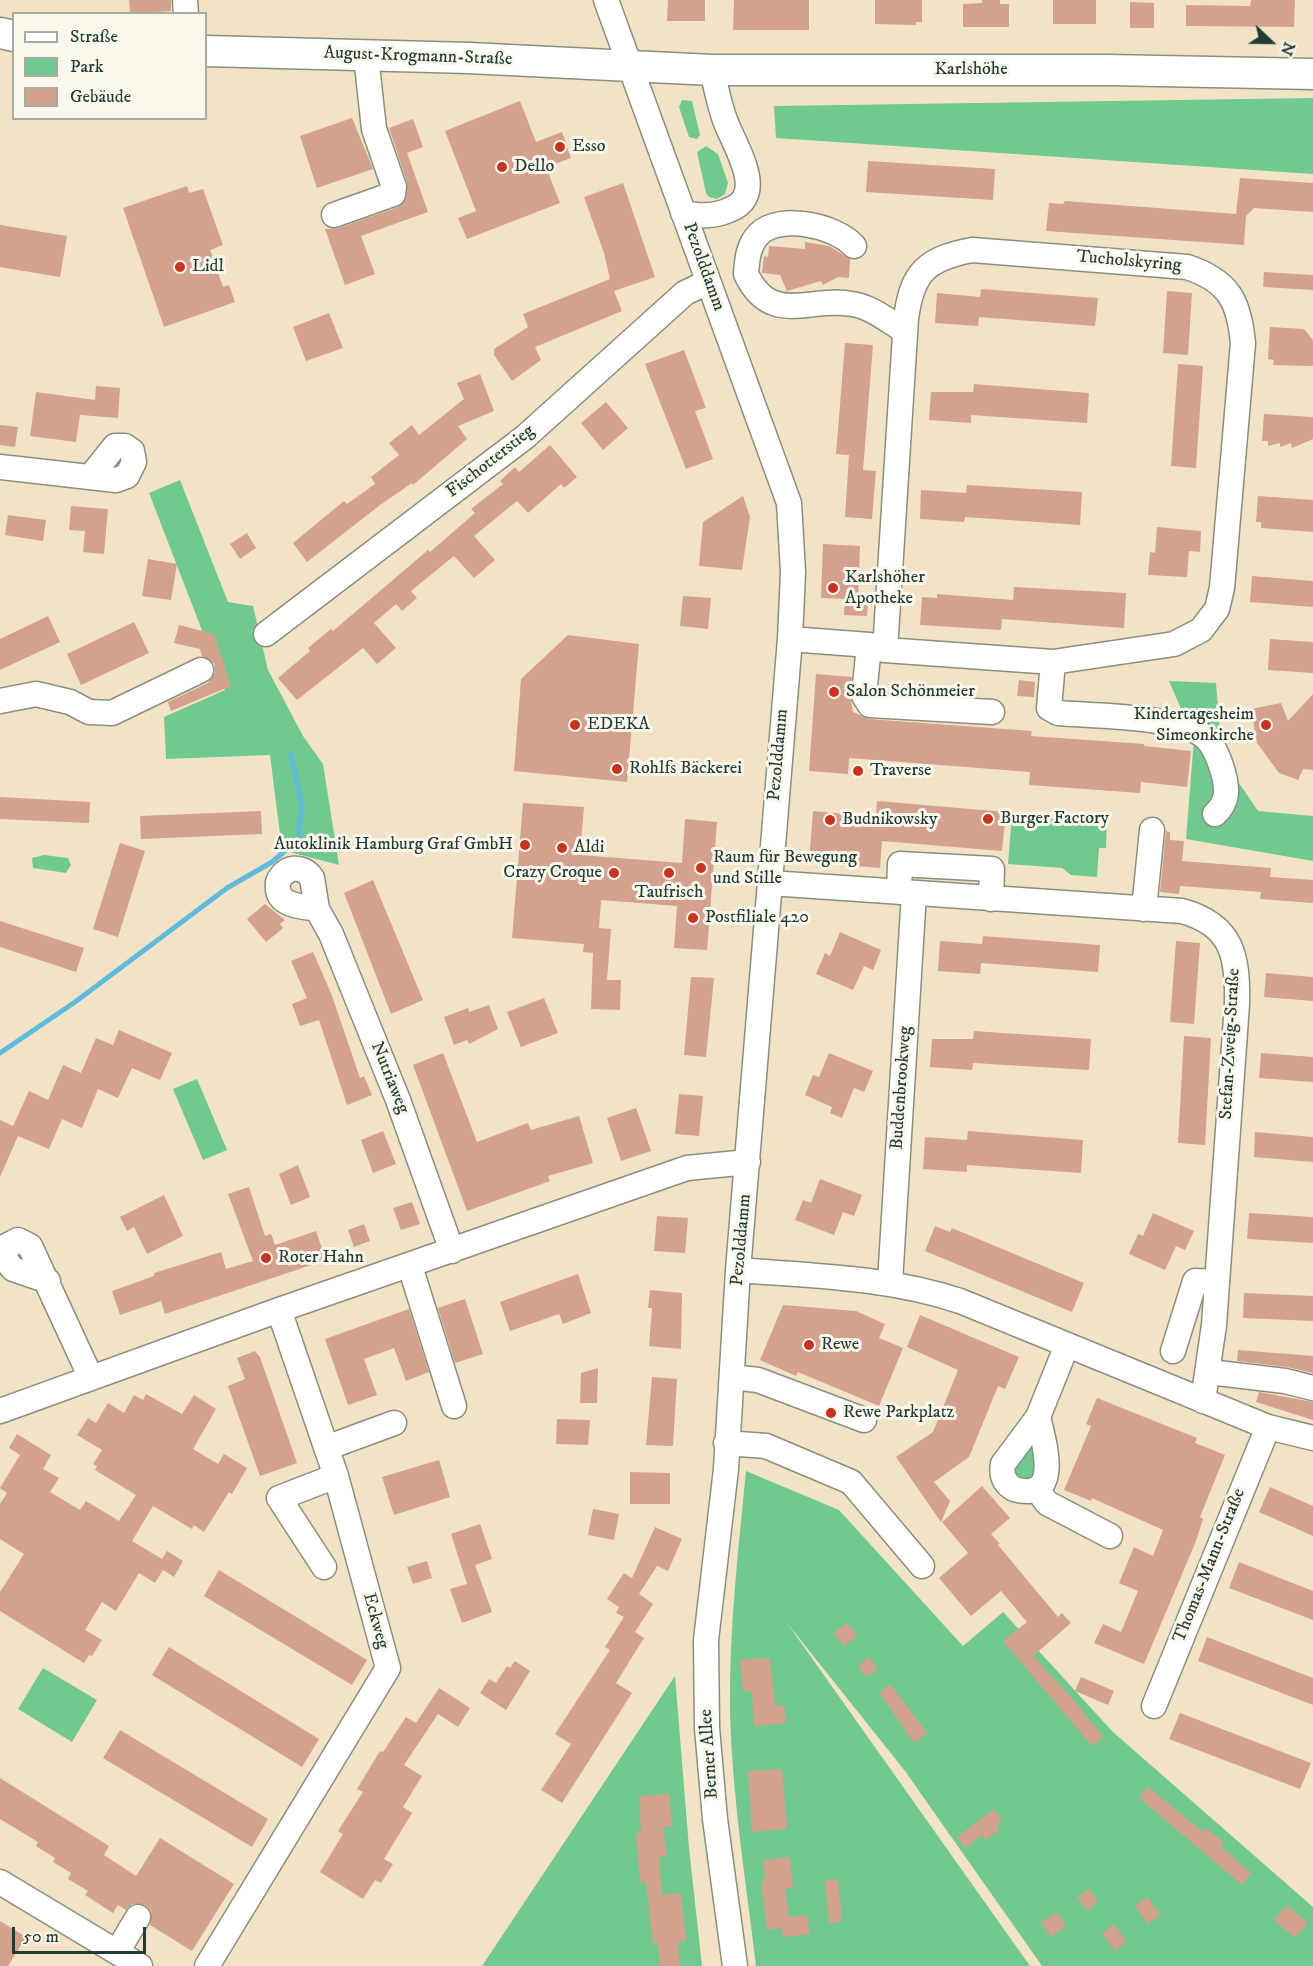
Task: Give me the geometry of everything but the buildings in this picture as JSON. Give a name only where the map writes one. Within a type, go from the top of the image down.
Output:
[{"type":"main road","name":"August-Krogmann-Straße","points":[[207,51],[630,66]]},
{"type":"main road","name":"Karlshöhe","points":[[630,66],[712,70],[1108,70],[1313,74]]},
{"type":"street","name":"Pezolddamm","points":[[606,0],[789,503],[793,573],[789,639],[738,1270],[732,1377],[717,1541]]},
{"type":"street","points":[[334,215],[393,194],[394,187],[374,129],[366,56]]},
{"type":"street","points":[[683,213],[719,214],[740,205],[747,193],[747,178],[742,158],[725,122],[712,70]]},
{"type":"street","points":[[854,246],[839,232],[817,226],[770,227],[758,235],[751,246],[746,274],[760,294],[777,304],[804,307],[854,304],[870,309],[905,331]]},
{"type":"street","name":"Tucholskyring","points":[[789,639],[877,648],[1053,662],[1174,644],[1201,630],[1217,609],[1222,588],[1243,343],[1240,314],[1229,291],[1208,274],[1187,267],[972,250],[949,254],[922,270],[911,291],[905,331],[877,648]]},
{"type":"street","name":"Fischotterstieg","points":[[266,634],[525,437],[685,293],[708,282]]},
{"type":"street","points":[[0,467],[90,477]]},
{"type":"street","points":[[877,648],[864,696],[870,705],[992,712]]},
{"type":"street","points":[[1053,662],[1049,708],[1058,713],[1173,723],[1196,731],[1208,739],[1223,771],[1227,788],[1226,800],[1215,814]]},
{"type":"street","points":[[0,701],[36,694],[70,702],[89,712],[112,713],[201,670]]},
{"type":"street","points":[[1144,909],[1152,830]]},
{"type":"street","name":"Buddenbrookweg","points":[[890,1282],[907,893],[900,864],[992,868],[991,898]]},
{"type":"street","name":"Stefan-Zweig-Straße","points":[[770,883],[1182,911],[1198,916],[1214,926],[1230,945],[1238,969],[1209,1372],[1203,1401]]},
{"type":"street","name":"Nutriaweg","points":[[317,909],[331,934],[398,1100],[452,1251]]},
{"type":"street","points":[[0,1410],[687,1168],[748,1162]]},
{"type":"street","points":[[410,1266],[454,1406]]},
{"type":"street","points":[[738,1270],[890,1282],[960,1301],[1268,1427],[1313,1438]]},
{"type":"street","points":[[48,1281],[91,1378]]},
{"type":"street","points":[[1173,1351],[1195,1281],[1216,1282]]},
{"type":"street","name":"Eckweg","points":[[207,1966],[388,1668],[336,1476],[279,1310]]},
{"type":"street","points":[[1038,1417],[1046,1452],[1045,1478],[1037,1489],[1025,1492],[1014,1490],[1008,1486],[1002,1473],[1008,1456],[1038,1417],[1067,1345]]},
{"type":"street","points":[[1209,1372],[1285,1381],[1313,1388]]},
{"type":"street","points":[[732,1377],[758,1380],[864,1420]]},
{"type":"street","points":[[326,1448],[394,1423]]},
{"type":"street","name":"Thomas-Mann-Straße","points":[[1154,1706],[1268,1427]]},
{"type":"street","points":[[726,1443],[766,1446],[851,1482],[922,1566]]},
{"type":"street","points":[[324,1567],[279,1500],[281,1496],[315,1486],[336,1476]]},
{"type":"street","points":[[1037,1489],[1047,1503],[1110,1536]]},
{"type":"street","name":"Berner Allee","points":[[717,1541],[706,1640],[707,1728],[715,1819],[735,1966]]},
{"type":"street","points":[[0,1882],[140,1966]]},
{"type":"street","points":[[117,1953],[138,1917]]},
{"type":"green space","points":[[1313,98],[1313,174],[776,138],[774,106]]},
{"type":"green space","points":[[682,100],[692,101],[700,135],[697,139],[689,137],[679,107]]},
{"type":"green space","points":[[706,146],[718,154],[728,183],[725,194],[717,199],[709,197],[706,193],[697,152]]},
{"type":"green space","points":[[180,480],[228,602],[253,606],[268,670],[303,736],[323,764],[339,865],[282,850],[270,755],[166,759],[164,717],[225,690],[149,493]]},
{"type":"green space","points":[[1169,681],[1216,683],[1222,758],[1258,811],[1313,816],[1313,861],[1186,839],[1194,739]]},
{"type":"green space","points":[[1012,815],[1107,822],[1106,848],[1099,848],[1097,877],[1071,875],[1062,868],[1008,864]]},
{"type":"green space","points":[[44,855],[68,858],[71,865],[66,873],[33,868],[32,858]]},
{"type":"green space","points":[[197,1079],[227,1150],[203,1160],[173,1089]]},
{"type":"green space","points":[[1029,1442],[1037,1445],[1040,1476],[1031,1484],[1010,1475]]},
{"type":"green space","points":[[746,1471],[839,1510],[963,1646],[1003,1612],[1113,1732],[1313,1907],[1313,1966],[1042,1966],[905,1771],[787,1623],[1030,1966],[756,1966],[736,1808],[730,1712],[737,1561]]},
{"type":"green space","points":[[43,1668],[97,1700],[72,1742],[18,1709]]},
{"type":"green space","points":[[675,1676],[689,1848],[702,1966],[482,1966]]},
{"type":"waterway","points":[[0,1053],[75,1002],[227,888],[272,862],[298,840],[302,804],[291,755]]},
{"type":"place","name":"Esso","points":[[560,147]]},
{"type":"place","name":"Dello","points":[[502,167]]},
{"type":"place","name":"Lidl","points":[[180,267]]},
{"type":"place","name":"Karlshöher Apotheke","points":[[833,588]]},
{"type":"place","name":"Salon Schönmeier","points":[[834,692]]},
{"type":"place","name":"EDEKA","points":[[575,725]]},
{"type":"place","name":"Kindertagesheim Simeonkirche","points":[[1266,725]]},
{"type":"place","name":"Rohlfs Bäckerei","points":[[617,769]]},
{"type":"place","name":"Traverse","points":[[858,771]]},
{"type":"place","name":"Burger Factory","points":[[988,819]]},
{"type":"place","name":"Budnikowsky","points":[[830,820]]},
{"type":"place","name":"Autoklinik Hamburg Graf GmbH","points":[[525,845]]},
{"type":"place","name":"Aldi","points":[[562,848]]},
{"type":"place","name":"Raum für Bewegung und Stille","points":[[701,868]]},
{"type":"place","name":"Crazy Croque","points":[[614,873]]},
{"type":"place","name":"Taufrisch","points":[[669,873]]},
{"type":"place","name":"Postfiliale 420","points":[[693,918]]},
{"type":"place","name":"Roter Hahn","points":[[266,1258]]},
{"type":"place","name":"Rewe","points":[[809,1345]]},
{"type":"place","name":"Rewe Parkplatz","points":[[831,1413]]}]
